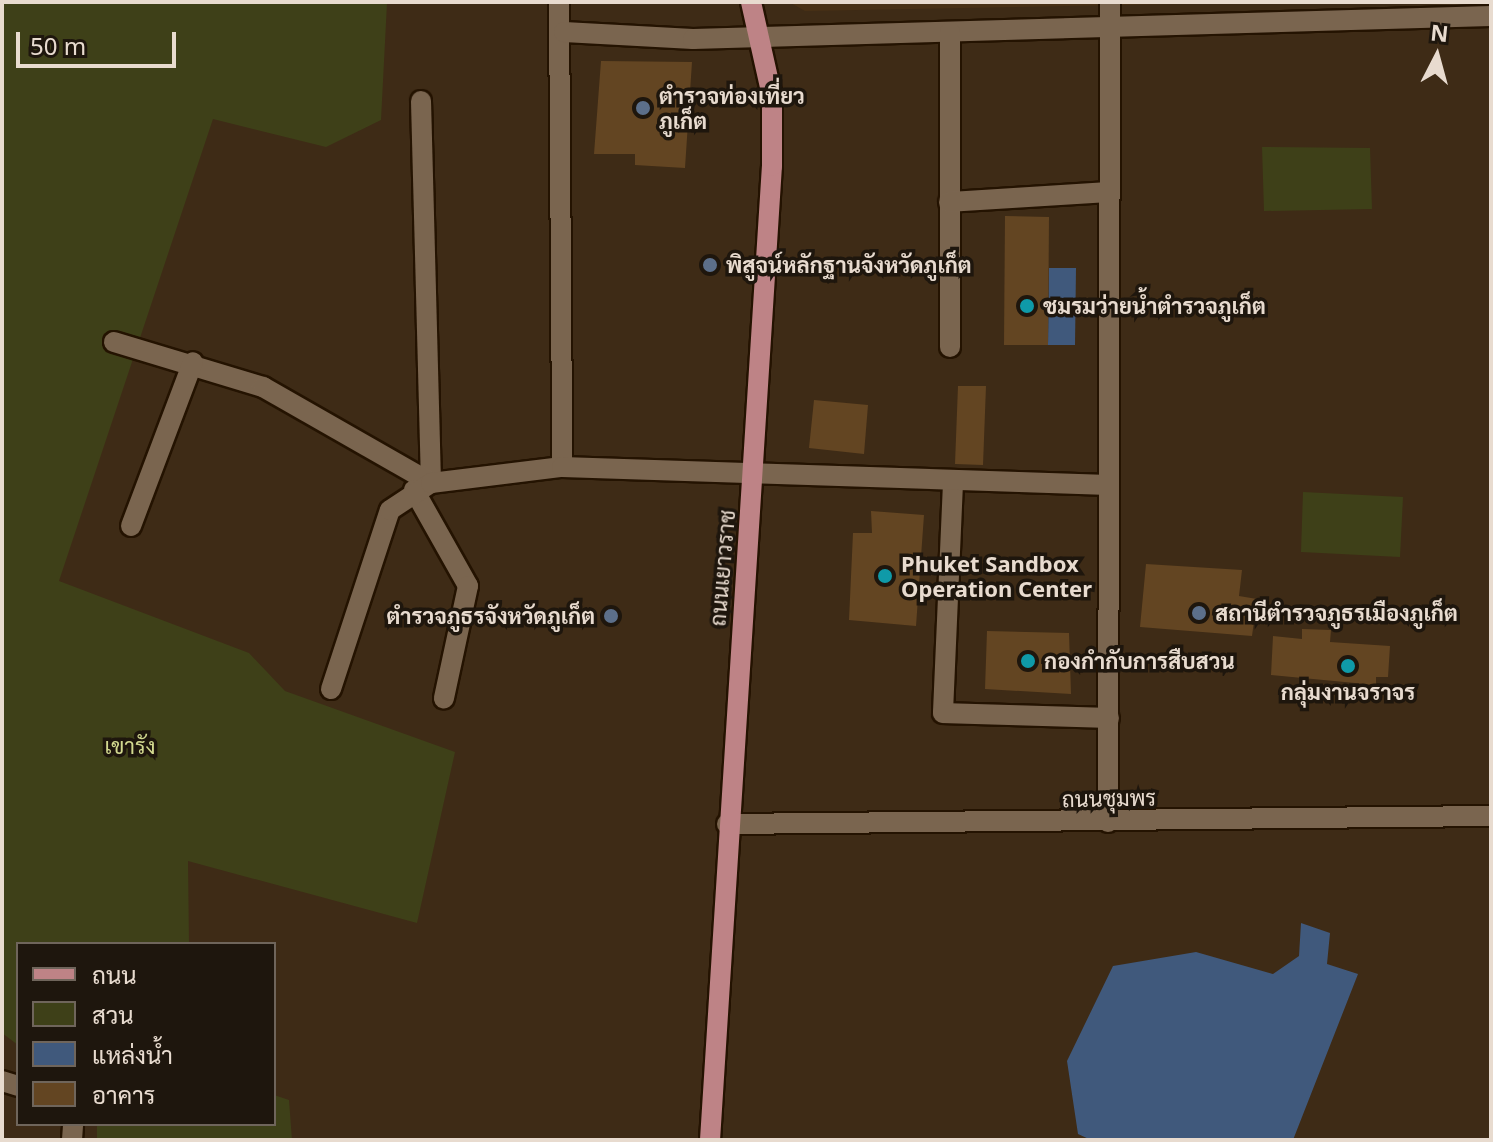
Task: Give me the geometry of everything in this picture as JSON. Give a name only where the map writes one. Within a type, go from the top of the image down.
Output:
[{"type":"main road","name":"ถนนเยาวราช","points":[[710,1140],[727,824],[755,474],[773,130],[759,33],[751,2]]},
{"type":"street","points":[[559,2],[564,32],[562,467]]},
{"type":"street","points":[[1108,822],[1107,192],[1110,2]]},
{"type":"street","points":[[564,32],[693,39],[759,33],[950,32],[1483,11]]},
{"type":"street","points":[[950,32],[950,347]]},
{"type":"street","points":[[421,101],[422,486],[468,586],[444,698]]},
{"type":"street","points":[[949,202],[1107,192]]},
{"type":"street","points":[[114,342],[193,362],[263,387],[422,486]]},
{"type":"street","points":[[131,526],[193,362]]},
{"type":"street","points":[[331,689],[390,510],[422,486],[562,467],[953,483],[1109,485]]},
{"type":"street","points":[[953,483],[943,713],[1109,718]]},
{"type":"street","name":"ถนนชุมพร","points":[[727,824],[1491,816]]},
{"type":"shaded area","points":[[789,2],[1287,2],[805,11]]},
{"type":"green space","name":"เขารัง","points":[[2,2],[387,3],[381,120],[326,147],[213,119],[59,581],[249,653],[285,691],[455,752],[417,923],[188,861],[189,942],[16,942],[16,1044],[2,1033]]},
{"type":"green space","points":[[1262,147],[1370,148],[1372,209],[1264,211]]},
{"type":"green space","points":[[1303,492],[1403,497],[1400,557],[1301,552]]},
{"type":"green space","points":[[276,1096],[289,1100],[292,1140],[97,1140],[97,1126],[276,1126]]},
{"type":"water","points":[[1049,268],[1076,268],[1075,345],[1048,345]]},
{"type":"water","points":[[1301,923],[1330,933],[1327,964],[1358,974],[1293,1140],[1091,1140],[1078,1134],[1067,1061],[1113,966],[1196,952],[1273,974],[1299,956]]},
{"type":"building","name":"ตำรวจท่องเที่ยว ภูเก็ต","points":[[601,61],[692,62],[685,168],[635,165],[635,154],[594,154]]},
{"type":"building","name":"ชมรมว่ายน้ำตำรวจภูเก็ต","points":[[1005,216],[1049,217],[1048,345],[1004,345]]},
{"type":"building","points":[[958,386],[986,386],[983,465],[955,464]]},
{"type":"building","points":[[814,400],[868,405],[864,454],[809,448]]},
{"type":"building","name":"Phuket Sandbox Operation Center","points":[[871,511],[924,515],[916,626],[849,620],[853,533],[872,533]]},
{"type":"building","name":"สถานีตำรวจภูธรเมืองภูเก็ต","points":[[1146,564],[1242,570],[1239,596],[1257,599],[1252,636],[1140,627]]},
{"type":"building","points":[[1302,629],[1331,630],[1330,642],[1390,646],[1388,677],[1376,677],[1376,685],[1271,675],[1273,636],[1302,639]]},
{"type":"building","name":"กองกำกับการสืบสวน","points":[[987,631],[1069,633],[1071,694],[985,689]]},
{"type":"place","name":"ตำรวจท่องเที่ยว ภูเก็ต","points":[[643,108]]},
{"type":"place","name":"พิสูจน์หลักฐานจังหวัดภูเก็ต","points":[[710,265]]},
{"type":"place","name":"ชมรมว่ายน้ำตำรวจภูเก็ต","points":[[1027,306]]},
{"type":"place","name":"Phuket Sandbox Operation Center","points":[[885,576]]},
{"type":"place","name":"สถานีตำรวจภูธรเมืองภูเก็ต","points":[[1199,613]]},
{"type":"place","name":"ตำรวจภูธรจังหวัดภูเก็ต","points":[[611,616]]},
{"type":"place","name":"กองกำกับการสืบสวน","points":[[1028,661]]},
{"type":"place","name":"กลุ่มงานจราจร","points":[[1348,666]]}]
